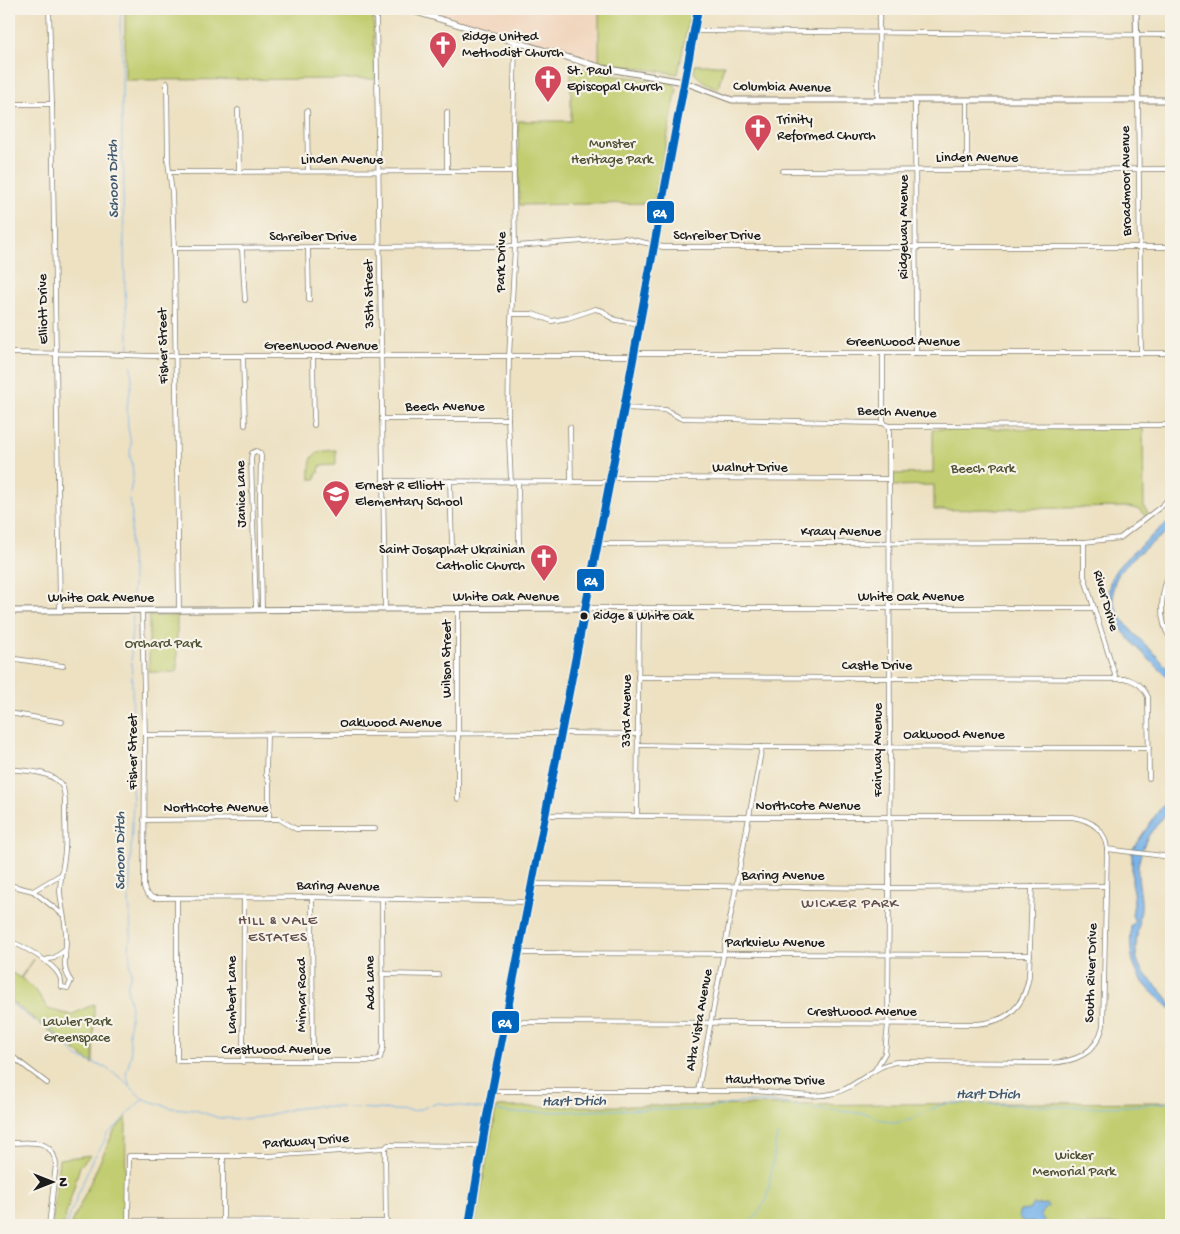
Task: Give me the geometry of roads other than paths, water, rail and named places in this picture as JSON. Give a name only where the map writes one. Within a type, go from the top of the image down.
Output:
[{"type":"main road","points":[[470,1225],[487,1116],[530,902],[698,9]]},
{"type":"street","name":"Elliott Drive","points":[[49,9],[60,609]]},
{"type":"street","name":"35th Street","points":[[376,9],[385,608]]},
{"type":"street","name":"Columbia Avenue","points":[[406,9],[603,68],[684,82],[732,100],[1171,100]]},
{"type":"street","points":[[878,100],[881,9]]},
{"type":"street","name":"Broadmoor Avenue","points":[[1136,9],[1141,354]]},
{"type":"street","points":[[694,31],[1171,35]]},
{"type":"street","name":"Park Drive","points":[[511,482],[508,418],[514,246],[513,130],[515,43]]},
{"type":"street","name":"Fisher Street","points":[[168,82],[168,162],[172,193],[174,248],[179,609]]},
{"type":"street","name":"Ridgeway Avenue","points":[[915,101],[916,353]]},
{"type":"street","points":[[967,101],[967,169]]},
{"type":"street","points":[[9,104],[52,104]]},
{"type":"street","points":[[238,110],[239,171]]},
{"type":"street","points":[[307,111],[308,171]]},
{"type":"street","points":[[447,112],[447,171]]},
{"type":"street","name":"Linden Avenue","points":[[782,171],[915,169],[1171,170]]},
{"type":"street","name":"Linden Avenue","points":[[170,172],[514,171]]},
{"type":"street","name":"Schreiber Drive","points":[[174,248],[308,249],[514,246],[625,238],[654,246],[1171,247]]},
{"type":"street","points":[[242,249],[245,300]]},
{"type":"street","points":[[308,249],[309,300]]},
{"type":"street","points":[[512,314],[534,314],[552,321],[595,309],[603,311],[616,320],[640,324]]},
{"type":"street","name":"Greenwood Avenue","points":[[9,353],[243,357],[1171,353]]},
{"type":"street","points":[[883,354],[883,424]]},
{"type":"street","points":[[243,357],[245,425]]},
{"type":"street","points":[[313,357],[314,425]]},
{"type":"street","name":"Beech Avenue","points":[[624,408],[666,410],[680,418],[783,419],[883,424],[888,426],[1171,425]]},
{"type":"street","name":"Beech Avenue","points":[[382,419],[508,418]]},
{"type":"street","name":"Fairway Avenue","points":[[875,1070],[885,1052],[888,1024],[890,678],[888,426]]},
{"type":"street","points":[[570,427],[571,482]]},
{"type":"street","name":"Janice Lane","points":[[256,451],[261,456],[259,609],[251,458],[252,453],[256,451]]},
{"type":"street","name":"Walnut Drive","points":[[383,481],[571,482],[610,480],[889,479]]},
{"type":"street","points":[[450,481],[452,546]]},
{"type":"street","points":[[518,482],[519,544]]},
{"type":"street","points":[[1084,542],[1120,538],[1163,505],[1171,495]]},
{"type":"street","name":"Kraay Avenue","points":[[598,544],[1084,542]]},
{"type":"street","name":"River Drive","points":[[1084,542],[1084,576],[1116,678]]},
{"type":"street","points":[[1171,569],[1166,582],[1162,603],[1163,622],[1171,640]]},
{"type":"street","name":"White Oak Avenue","points":[[9,611],[60,609],[385,608],[1094,608]]},
{"type":"street","name":"Wilson Street","points":[[458,608],[458,799]]},
{"type":"street","name":"33rd Avenue","points":[[637,816],[639,608]]},
{"type":"street","name":"Fisher Street","points":[[142,610],[145,735],[144,888],[147,894]]},
{"type":"street","points":[[9,658],[63,666]]},
{"type":"street","name":"Castle Drive","points":[[638,677],[1116,678]]},
{"type":"street","points":[[1116,678],[1128,679],[1138,683],[1145,689],[1148,697],[1149,778]]},
{"type":"street","points":[[9,713],[62,722]]},
{"type":"street","points":[[266,734],[269,819]]},
{"type":"street","name":"Oakwood Avenue","points":[[145,735],[638,734]]},
{"type":"street","name":"Oakwood Avenue","points":[[638,745],[1149,748]]},
{"type":"street","name":"Alta Vista Avenue","points":[[698,1091],[762,747]]},
{"type":"street","points":[[9,769],[47,774],[56,779],[62,786],[66,848],[60,875],[62,914],[66,941],[64,967],[71,980],[68,988],[62,987],[60,983],[61,978],[58,973],[44,960],[9,941]]},
{"type":"street","name":"Northcote Avenue","points":[[546,815],[889,818],[1072,817],[1089,821],[1099,829],[1106,842],[1107,850]]},
{"type":"street","name":"Northcote Avenue","points":[[144,820],[279,819],[296,829],[375,829]]},
{"type":"street","points":[[1107,850],[1171,857]]},
{"type":"street","name":"South River Drive","points":[[1048,1062],[1076,1059],[1095,1045],[1101,1033],[1104,1017],[1107,850]]},
{"type":"street","points":[[33,891],[60,875]]},
{"type":"street","name":"Baring Avenue","points":[[533,884],[888,888],[1032,887]]},
{"type":"street","points":[[9,885],[33,891],[62,914]]},
{"type":"street","points":[[1032,887],[1106,886]]},
{"type":"street","name":"Crestwood Avenue","points":[[506,1022],[976,1024],[993,1022],[1011,1013],[1020,1003],[1027,990],[1032,887]]},
{"type":"street","name":"Baring Avenue","points":[[147,894],[153,898],[312,897],[530,902]]},
{"type":"street","name":"Mirmar Road","points":[[312,897],[313,1062]]},
{"type":"street","name":"Crestwood Avenue","points":[[176,898],[177,1061],[374,1061]]},
{"type":"street","name":"Lambert Lane","points":[[243,1062],[244,898]]},
{"type":"street","name":"Ada Lane","points":[[374,1061],[378,1061],[383,1048],[382,899]]},
{"type":"street","points":[[44,960],[54,958],[64,951]]},
{"type":"street","name":"Parkview Avenue","points":[[519,953],[1030,956]]},
{"type":"street","points":[[382,974],[438,975]]},
{"type":"street","points":[[9,1054],[47,1083]]},
{"type":"street","name":"Hawthorne Drive","points":[[492,1091],[761,1091],[824,1095],[840,1091],[875,1070],[896,1062],[1048,1062]]},
{"type":"street","points":[[9,1143],[44,1144],[54,1154],[56,1164],[49,1225]]},
{"type":"street","name":"Parkway Drive","points":[[128,1223],[129,1156],[268,1156],[385,1148],[388,1145],[483,1146]]},
{"type":"street","points":[[128,1223],[386,1224],[385,1148]]},
{"type":"street","points":[[223,1157],[223,1223]]},
{"type":"water","points":[[1171,521],[1171,528],[1167,532],[1136,555],[1120,572],[1114,584],[1113,595],[1121,617],[1171,673],[1171,680],[1124,633],[1115,619],[1110,604],[1109,589],[1114,573],[1128,556]]},
{"type":"water","points":[[1171,795],[1169,807],[1147,838],[1139,861],[1138,875],[1141,907],[1138,919],[1140,924],[1138,927],[1136,949],[1141,969],[1167,997],[1171,1009],[1150,991],[1138,973],[1131,953],[1131,925],[1135,922],[1132,915],[1134,903],[1132,850]]},
{"type":"water","points":[[1033,1204],[1046,1204],[1048,1207],[1041,1213],[1041,1217],[1044,1220],[1042,1225],[1035,1225],[1032,1221],[1023,1222],[1018,1216],[1020,1211],[1029,1210]]},
{"type":"waterway","name":"Schoon Ditch","points":[[121,9],[125,291],[129,349]]},
{"type":"waterway","name":"Schoon Ditch","points":[[131,365],[132,382],[127,406],[133,476],[129,499],[132,514],[130,544],[133,605]]},
{"type":"waterway","name":"Schoon Ditch","points":[[130,1086],[126,1074],[131,1055],[129,1032],[131,1007],[127,988],[131,973],[129,901],[133,799],[130,772],[133,725],[131,641],[133,615]]},
{"type":"waterway","name":"Hart Dtich","points":[[9,1002],[33,1020],[52,1030],[77,1057],[104,1067],[120,1077],[143,1099],[172,1108],[195,1110],[219,1118],[241,1119],[317,1106],[414,1111],[438,1103],[486,1109]]},
{"type":"waterway","points":[[66,1225],[91,1162],[107,1134],[143,1099]]},
{"type":"waterway","name":"Hart Dtich","points":[[490,1109],[510,1113],[649,1109],[695,1110],[741,1102],[775,1102],[868,1114],[895,1123],[910,1119],[941,1105],[953,1103],[1117,1107],[1171,1102]]},
{"type":"waterway","points":[[750,1225],[767,1199],[777,1135]]},
{"type":"place","name":"Ridge United Methodist Church","points":[[443,69]]},
{"type":"place","name":"St. Paul Episcopal Church","points":[[548,103]]},
{"type":"place","name":"Trinity Reformed Church","points":[[758,152]]},
{"type":"place","name":"Ernest R Elliott Elementary School","points":[[336,518]]},
{"type":"place","name":"Saint Josaphat Ukrainian Catholic Church","points":[[544,582]]},
{"type":"place","name":"Ridge & White Oak","points":[[584,616]]},
{"type":"district","name":"WICKER PARK","points":[[850,904]]},
{"type":"district","name":"HILL & VALE ESTATES","points":[[278,930]]},
{"type":"park label","name":"Munster Heritage Park","points":[[612,152]]},
{"type":"park label","name":"Beech Park","points":[[983,469]]},
{"type":"park label","name":"Orchard Park","points":[[163,644]]},
{"type":"park label","name":"Lawler Park Greenspace","points":[[77,1030]]},
{"type":"park label","name":"Wicker Memorial Park","points":[[1074,1164]]}]
